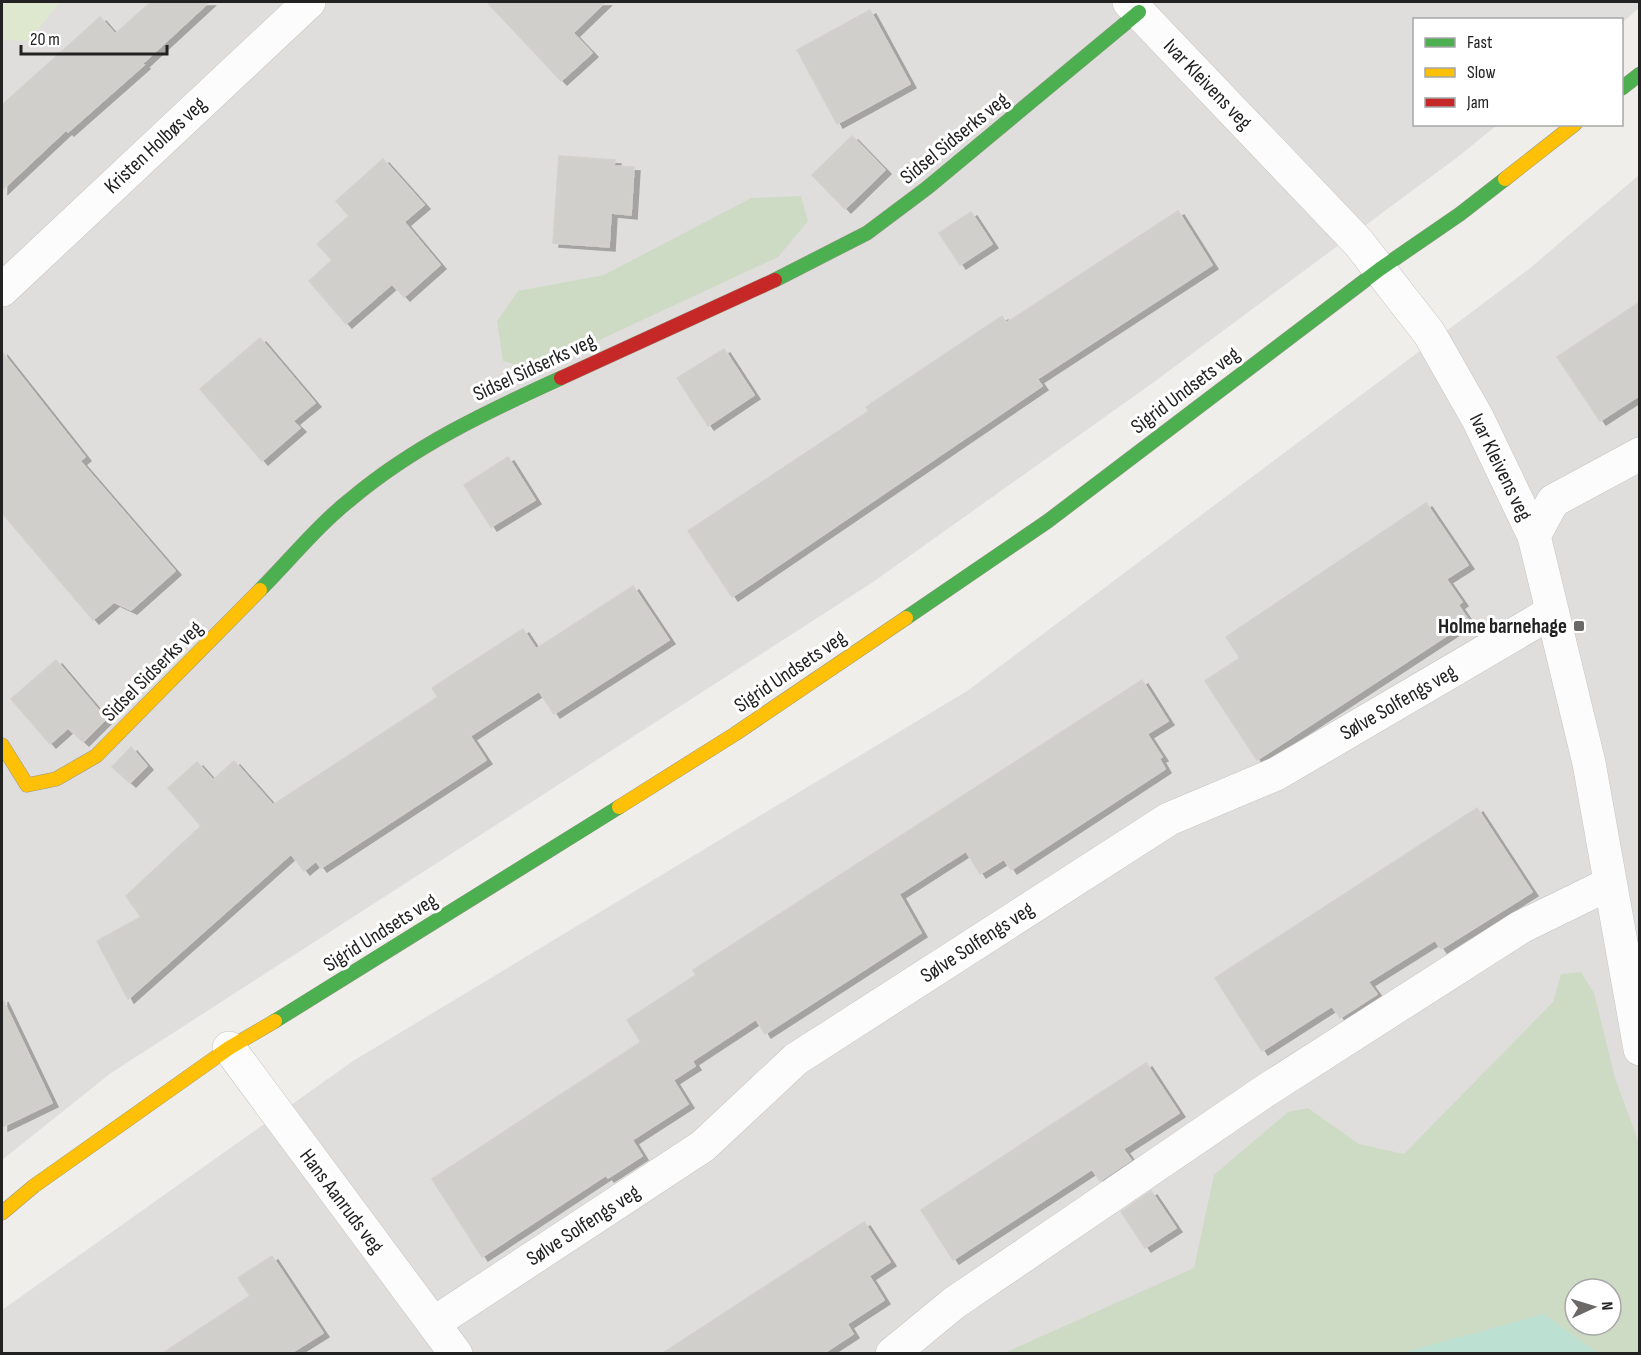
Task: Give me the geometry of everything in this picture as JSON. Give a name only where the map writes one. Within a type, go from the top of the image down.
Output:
[{"type":"street","name":"Kristen Holbøs veg","points":[[2,290],[309,2]]},
{"type":"street","name":"Ivar Kleivens veg","points":[[1134,7],[1358,242],[1435,343],[1478,419],[1534,536],[1589,763],[1609,884],[1628,931],[1640,1049]]},
{"type":"street","name":"Sidsel Sidserks veg","points":[[2,745],[27,785],[56,780],[96,756],[349,500],[401,460],[477,416],[766,284],[867,233],[927,188],[1134,7]]},
{"type":"street","points":[[1623,87],[1640,74]]},
{"type":"street","name":"Sigrid Undsets veg","points":[[2,1213],[34,1186],[229,1048],[329,989],[735,734],[1048,521],[1380,269],[1460,214],[1572,126]]},
{"type":"street","points":[[1534,536],[1553,501],[1640,454]]},
{"type":"street","name":"Sølve Solfengs veg","points":[[434,1323],[703,1146],[796,1059],[1169,819],[1276,774],[1552,612]]},
{"type":"street","points":[[892,1353],[954,1303],[1268,1089],[1521,927],[1609,884]]},
{"type":"street","name":"Hans Aanruds veg","points":[[229,1048],[456,1353]]},
{"type":"shaded area","points":[[2,2],[1639,2],[1639,8],[1623,22],[1623,18],[1413,18],[1413,126],[1496,126],[1459,156],[1154,382],[873,582],[111,1073],[2,1160]]},
{"type":"shaded area","points":[[1639,175],[1639,1353],[2,1354],[2,1310],[353,1061],[967,691],[1529,269]]},
{"type":"green space","points":[[2,2],[60,2],[29,41],[2,40]]},
{"type":"green space","points":[[801,196],[808,221],[778,257],[535,370],[503,361],[497,321],[518,291],[604,275],[751,198]]},
{"type":"green space","points":[[1581,972],[1594,993],[1615,1078],[1639,1143],[1639,1353],[1597,1353],[1575,1337],[1623,1337],[1623,1277],[1563,1277],[1563,1328],[1544,1314],[1406,1353],[1002,1354],[1194,1268],[1214,1175],[1288,1112],[1308,1108],[1359,1144],[1404,1154],[1553,1002],[1561,974]]},
{"type":"green space","points":[[1544,1314],[1563,1328],[1563,1337],[1575,1337],[1597,1353],[1406,1353]]},
{"type":"building","points":[[151,2],[209,2],[142,64],[144,65],[68,132],[66,130],[2,190],[2,105],[100,17],[115,34]]},
{"type":"building","points":[[487,2],[605,2],[573,33],[592,53],[561,81]]},
{"type":"building","points":[[870,10],[910,84],[837,124],[797,50]]},
{"type":"building","points":[[852,136],[885,170],[845,209],[812,175]]},
{"type":"building","points":[[559,156],[615,160],[614,166],[634,167],[631,215],[611,213],[609,247],[553,243]]},
{"type":"building","points":[[383,159],[424,205],[404,222],[440,265],[404,297],[392,284],[346,324],[309,281],[332,260],[317,244],[349,216],[336,201]]},
{"type":"building","points":[[1178,211],[1212,265],[1037,379],[1042,386],[732,597],[688,531],[869,411],[866,407],[1002,316],[1006,323]]},
{"type":"building","points":[[971,212],[992,244],[960,265],[939,233]]},
{"type":"building","points":[[1640,302],[1640,395],[1600,421],[1557,357]]},
{"type":"building","points":[[260,338],[315,403],[293,421],[300,428],[262,461],[200,389]]},
{"type":"building","points":[[724,349],[754,395],[708,426],[677,378]]},
{"type":"building","points":[[2,352],[85,457],[80,461],[175,571],[131,610],[114,602],[93,620],[2,513]]},
{"type":"building","points":[[508,457],[535,500],[491,527],[464,485]]},
{"type":"building","points":[[1426,503],[1468,565],[1446,579],[1462,602],[1458,605],[1469,621],[1257,760],[1205,681],[1240,658],[1226,637]]},
{"type":"building","points":[[633,586],[669,640],[554,714],[539,691],[470,736],[486,760],[321,868],[316,861],[304,871],[291,854],[128,999],[97,941],[141,917],[126,896],[201,826],[168,788],[197,762],[213,780],[234,761],[273,805],[438,697],[432,688],[523,629],[536,649]]},
{"type":"building","points":[[56,660],[106,719],[83,742],[68,728],[50,744],[11,699]]},
{"type":"building","points":[[1142,680],[1168,721],[1147,734],[1162,757],[1159,758],[1165,769],[1011,870],[1004,859],[980,874],[966,851],[899,894],[921,933],[765,1034],[756,1019],[692,1061],[695,1066],[673,1080],[688,1104],[632,1140],[642,1156],[608,1178],[606,1175],[482,1257],[432,1179],[641,1042],[627,1020],[696,975],[693,970]]},
{"type":"building","points":[[131,747],[147,766],[130,783],[112,767]]},
{"type":"building","points":[[1477,808],[1532,892],[1441,949],[1435,940],[1368,982],[1377,994],[1340,1018],[1332,1006],[1262,1051],[1215,978]]},
{"type":"building","points":[[2,998],[52,1103],[2,1127]]},
{"type":"building","points":[[1146,1063],[1179,1113],[1123,1149],[1131,1160],[1100,1181],[1092,1169],[953,1260],[921,1210]]},
{"type":"building","points":[[1151,1191],[1176,1228],[1145,1248],[1121,1212]]},
{"type":"building","points":[[864,1222],[890,1262],[869,1276],[884,1300],[847,1324],[853,1334],[824,1353],[663,1353]]},
{"type":"building","points":[[272,1256],[323,1333],[291,1353],[163,1353],[250,1296],[238,1278]]},
{"type":"traffic: fast","points":[[775,280],[867,233],[927,188],[1139,12]]},
{"type":"traffic: fast","points":[[1623,87],[1640,74]]},
{"type":"traffic: fast","points":[[906,618],[1048,521],[1380,269],[1460,214],[1505,179]]},
{"type":"traffic: fast","points":[[260,590],[327,520],[375,480],[425,446],[452,431],[561,378]]},
{"type":"traffic: fast","points":[[275,1021],[619,807]]},
{"type":"traffic: slow","points":[[1505,179],[1572,126]]},
{"type":"traffic: slow","points":[[2,745],[27,785],[56,779],[96,756],[260,590]]},
{"type":"traffic: slow","points":[[619,807],[735,734],[906,618]]},
{"type":"traffic: slow","points":[[2,1213],[34,1186],[229,1048],[275,1021]]},
{"type":"traffic: jam","points":[[561,378],[775,280]]},
{"type":"place","name":"Holme barnehage","points":[[1579,626]]}]
